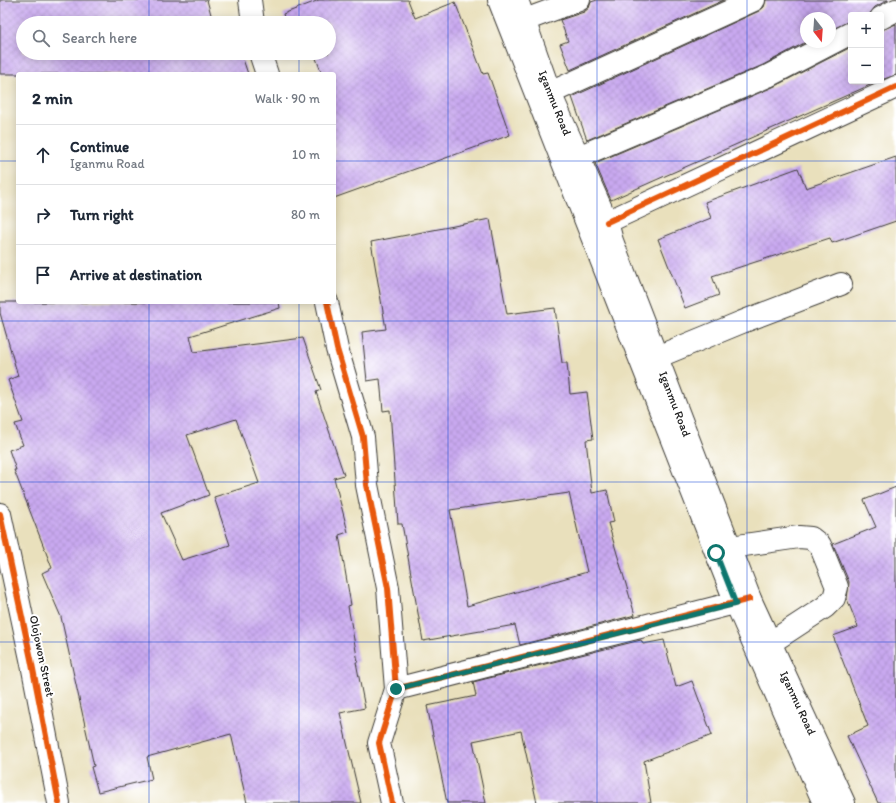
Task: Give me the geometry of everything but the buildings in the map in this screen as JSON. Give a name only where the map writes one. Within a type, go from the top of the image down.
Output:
[{"type":"street","points":[[250,0],[251,16]]},
{"type":"street","name":"Iganmu Road","points":[[499,0],[824,803]]},
{"type":"street","name":"Iganmu Road","points":[[517,0],[550,93],[607,222],[612,241],[731,547],[743,601],[770,643],[844,803]]},
{"type":"street","points":[[525,20],[579,0]]},
{"type":"street","points":[[550,93],[754,0]]},
{"type":"street","points":[[884,16],[896,10]]},
{"type":"street","points":[[578,157],[768,76],[848,35]]},
{"type":"street","points":[[262,60],[266,72]]},
{"type":"street","points":[[607,222],[896,87]]},
{"type":"street","points":[[657,357],[841,284]]},
{"type":"street","points":[[327,304],[337,349],[363,437],[367,485],[388,588],[396,689],[379,743],[392,803]]},
{"type":"street","name":"Olojowon Street","points":[[0,514],[31,659],[59,803]]},
{"type":"street","points":[[731,547],[799,537],[811,538],[820,545],[837,587],[834,598],[825,607],[770,643]]},
{"type":"street","points":[[396,689],[743,601]]},
{"type":"cycle path","points":[[607,222],[896,87]]},
{"type":"cycle path","points":[[327,304],[337,349],[363,437],[367,485],[388,588],[396,689],[379,743],[392,803]]},
{"type":"cycle path","points":[[0,514],[31,659],[59,803]]},
{"type":"cycle path","points":[[396,689],[750,599]]},
{"type":"route","points":[[396,689],[736,604],[716,553]]}]
